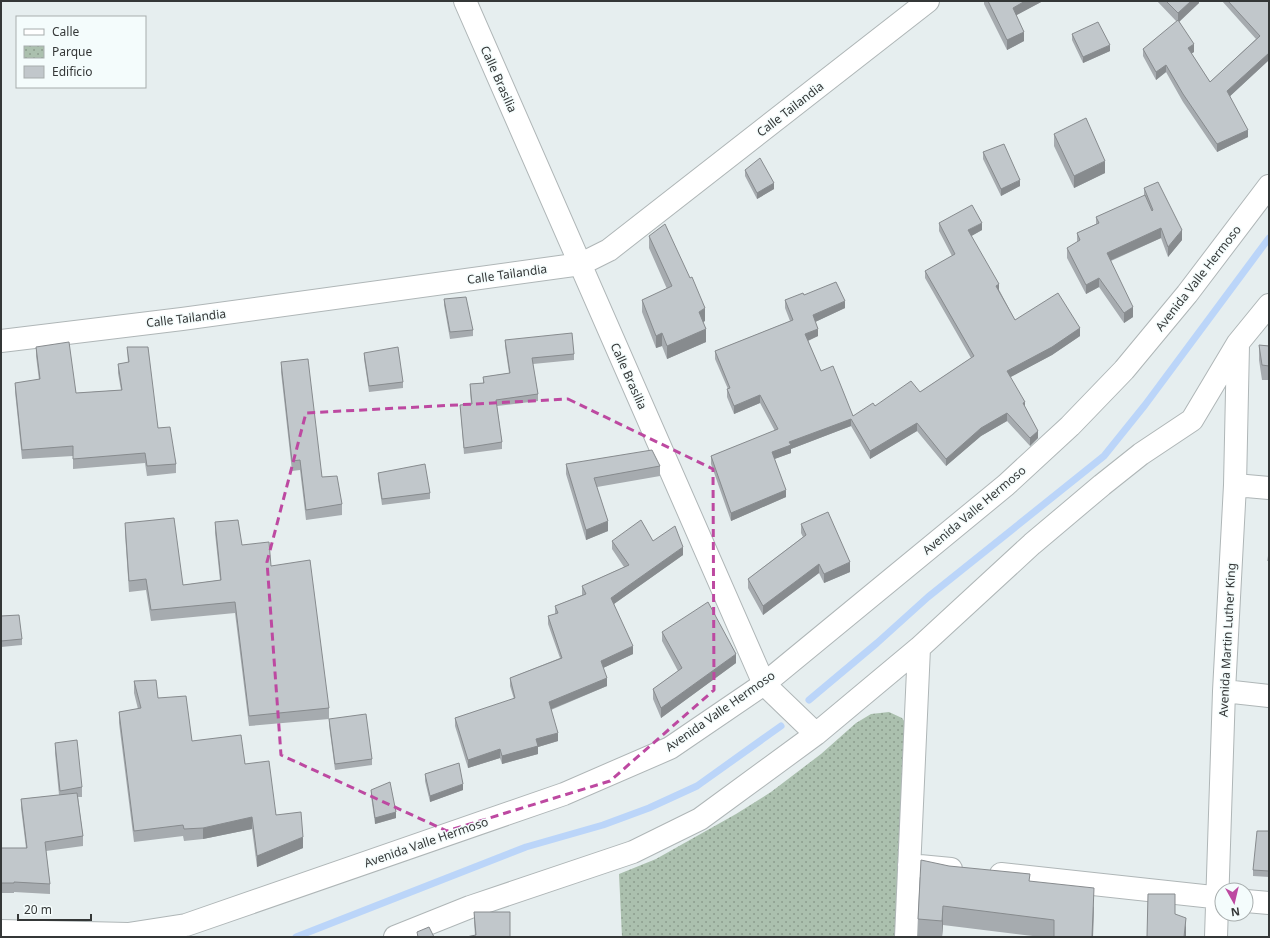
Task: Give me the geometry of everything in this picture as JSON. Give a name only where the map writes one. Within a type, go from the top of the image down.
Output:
[{"type":"street","name":"Calle Brasilia","points":[[465,1],[764,684],[816,734]]},
{"type":"street","name":"Calle Tailandia","points":[[1,341],[182,319],[580,264],[609,250],[928,1]]},
{"type":"street","name":"Avenida Valle Hermoso","points":[[1,931],[128,934],[186,925],[564,794],[670,748],[764,684],[1006,485],[1070,426],[1124,370],[1187,294],[1269,186]]},
{"type":"street","points":[[395,937],[470,907],[639,849],[700,819],[816,734],[919,648],[1032,544],[1096,490],[1141,454],[1192,420],[1238,343],[1269,305]]},
{"type":"street","name":"Avenida Martin Luther King","points":[[1220,882],[1224,691],[1235,485],[1238,343]]},
{"type":"street","points":[[1235,485],[1269,488]]},
{"type":"street","points":[[906,937],[919,648]]},
{"type":"street","points":[[1224,691],[1269,696]]},
{"type":"street","points":[[909,864],[1214,897]]},
{"type":"street","points":[[1254,902],[1269,903]]},
{"type":"street","name":"Avenida Martin Luther King","points":[[1216,937],[1218,922]]},
{"type":"highlighted area","points":[[568,399],[713,469],[714,690],[610,781],[447,831],[281,755],[267,562],[306,413]]},
{"type":"green space","points":[[889,712],[902,718],[909,728],[902,937],[622,937],[619,874],[656,859],[736,814],[771,792],[821,754],[856,723],[871,714]]},
{"type":"building","points":[[988,1],[1025,1],[1013,8],[1024,32],[1007,40]]},
{"type":"building","points":[[1166,1],[1191,1],[1178,13]]},
{"type":"building","points":[[1228,1],[1269,1],[1269,53],[1227,91],[1248,130],[1217,144],[1183,94],[1166,65],[1156,72],[1143,49],[1178,20],[1194,44],[1188,48],[1210,82],[1260,36]]},
{"type":"building","points":[[1098,22],[1110,45],[1083,57],[1072,34]]},
{"type":"building","points":[[1086,118],[1105,161],[1074,176],[1054,134]]},
{"type":"building","points":[[1004,144],[1020,180],[1001,189],[983,152]]},
{"type":"building","points":[[760,158],[774,183],[757,193],[745,170]]},
{"type":"building","points":[[1158,182],[1182,230],[1168,247],[1161,228],[1107,253],[1133,307],[1124,313],[1099,278],[1086,285],[1067,248],[1080,240],[1077,233],[1099,223],[1096,217],[1145,195],[1152,211],[1153,210],[1144,188]]},
{"type":"building","points":[[972,205],[982,223],[968,230],[999,284],[996,286],[1015,320],[1058,293],[1080,328],[1052,347],[1007,371],[1025,402],[1023,403],[1038,431],[1030,438],[1007,413],[981,428],[946,459],[917,423],[870,451],[851,419],[789,442],[791,445],[772,452],[786,490],[731,513],[711,456],[778,429],[760,395],[734,406],[727,389],[730,388],[715,351],[793,320],[785,300],[803,293],[804,295],[836,282],[845,301],[813,315],[818,329],[805,334],[821,371],[833,366],[853,416],[873,403],[875,406],[911,381],[920,392],[974,356],[925,271],[955,254],[939,223]]},
{"type":"building","points":[[665,224],[690,278],[692,277],[705,308],[699,312],[706,329],[667,346],[662,333],[656,336],[642,300],[672,286],[649,236]]},
{"type":"building","points":[[466,297],[473,330],[450,332],[444,299]]},
{"type":"building","points":[[572,333],[574,354],[532,358],[538,394],[496,400],[502,442],[464,448],[460,405],[472,404],[470,384],[484,383],[483,377],[510,373],[505,340]]},
{"type":"building","points":[[69,342],[76,393],[122,390],[118,364],[129,362],[127,347],[148,347],[158,428],[170,427],[176,464],[147,466],[145,453],[73,459],[73,446],[22,450],[15,383],[40,379],[36,347]]},
{"type":"building","points":[[1259,345],[1269,346],[1269,366],[1262,365]]},
{"type":"building","points":[[398,347],[403,382],[369,386],[364,353]]},
{"type":"building","points":[[308,359],[322,477],[337,476],[342,504],[306,510],[300,460],[292,461],[281,362]]},
{"type":"building","points":[[652,450],[660,466],[594,478],[608,521],[586,530],[566,464]]},
{"type":"building","points":[[425,464],[430,493],[382,499],[378,473]]},
{"type":"building","points":[[828,512],[850,562],[824,574],[819,564],[763,606],[748,579],[806,535],[801,524]]},
{"type":"building","points":[[174,518],[183,585],[221,580],[215,522],[238,520],[242,545],[269,542],[271,566],[310,560],[329,708],[249,716],[235,602],[151,610],[146,579],[129,581],[125,523]]},
{"type":"building","points":[[641,520],[653,541],[675,526],[683,547],[611,598],[633,646],[601,661],[607,678],[549,702],[558,733],[536,739],[538,746],[502,756],[500,749],[468,760],[455,718],[515,698],[510,678],[562,658],[548,616],[558,613],[555,606],[586,594],[582,586],[629,565],[612,541]]},
{"type":"building","points":[[708,602],[736,654],[661,708],[653,689],[682,668],[662,632]]},
{"type":"building","points":[[19,615],[22,639],[1,641],[1,616]]},
{"type":"building","points":[[156,680],[158,698],[186,696],[192,741],[241,735],[245,764],[269,761],[276,815],[301,812],[303,837],[257,856],[252,817],[203,828],[184,829],[183,825],[134,831],[119,712],[141,708],[134,681]]},
{"type":"building","points":[[366,714],[372,759],[335,764],[329,719]]},
{"type":"building","points":[[77,740],[82,787],[60,791],[55,743]]},
{"type":"building","points":[[459,763],[463,784],[430,796],[425,774]]},
{"type":"building","points":[[390,782],[396,812],[375,818],[371,790]]},
{"type":"building","points":[[77,793],[83,836],[45,842],[50,884],[14,882],[1,883],[1,848],[27,848],[21,799]]},
{"type":"building","points":[[1257,831],[1269,831],[1269,871],[1253,870]]},
{"type":"building","points":[[921,860],[949,866],[1030,874],[1029,881],[1094,888],[1092,937],[1054,937],[1054,920],[943,906],[942,921],[918,919]]},
{"type":"building","points":[[1148,894],[1175,894],[1175,914],[1186,918],[1184,937],[1147,937]]},
{"type":"building","points":[[474,912],[510,912],[510,937],[466,937],[476,935]]},
{"type":"building","points":[[429,927],[434,937],[418,937],[417,932]]},
{"type":"waterway","points":[[809,700],[877,643],[928,597],[1104,456],[1145,405],[1269,238]]},
{"type":"waterway","points":[[296,937],[526,847],[603,825],[649,808],[697,786],[781,726]]}]
